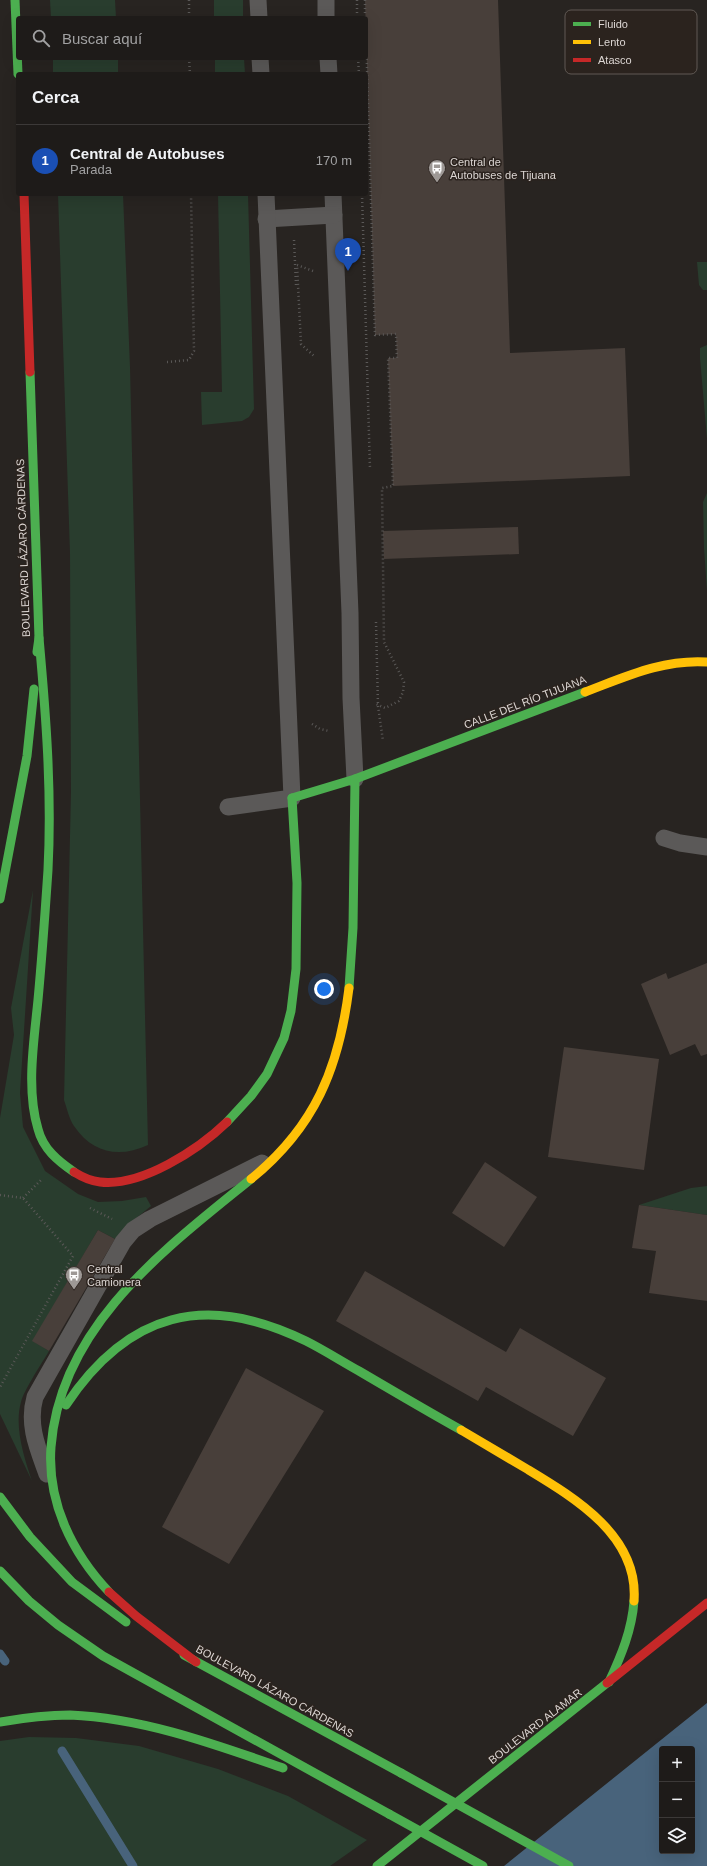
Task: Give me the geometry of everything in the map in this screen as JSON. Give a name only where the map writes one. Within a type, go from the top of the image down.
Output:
[{"type":"main road","points":[[15,0],[16,25]]},
{"type":"main road","points":[[17,60],[18,72]]},
{"type":"main road","name":"BOULEVARD LÁZARO CÁRDENAS","points":[[0,899],[27,756],[39,638],[24,196]]},
{"type":"main road","points":[[39,638],[48,738],[50,805],[34,1050],[33,1099],[37,1127],[44,1145],[59,1161],[75,1174],[94,1182],[119,1181],[144,1175],[190,1152],[214,1134],[235,1114],[258,1087],[274,1061],[284,1037],[292,1008],[295,972],[297,857],[292,798],[355,779],[353,962],[348,1009],[323,1091],[312,1113],[279,1155],[259,1174],[195,1224],[124,1292],[84,1344],[63,1386],[56,1412],[52,1438],[52,1473],[54,1494],[61,1514],[77,1549],[102,1584],[136,1618],[196,1662]]},
{"type":"main road","name":"CALLE DEL RÍO TIJUANA","points":[[355,779],[651,667],[668,663],[694,661],[707,662]]},
{"type":"main road","points":[[0,868],[9,851]]},
{"type":"main road","points":[[52,1438],[62,1411],[72,1394],[97,1364],[111,1351],[131,1337],[161,1322],[186,1316],[236,1316],[266,1325],[306,1341],[544,1480],[587,1510],[608,1530],[623,1550],[630,1565],[634,1581],[635,1597],[633,1617],[628,1639],[609,1682]]},
{"type":"main road","name":"BOULEVARD LÁZARO CÁRDENAS","points":[[0,1497],[30,1537],[72,1582],[131,1625],[569,1866]]},
{"type":"main road","points":[[0,1571],[29,1601],[58,1626],[103,1656],[483,1866]]},
{"type":"main road","name":"BOULEVARD ALAMAR","points":[[377,1866],[707,1603]]},
{"type":"main road","points":[[0,1722],[54,1715],[97,1718],[151,1727],[218,1746],[339,1787]]},
{"type":"lane","points":[[258,0],[259,16]]},
{"type":"lane","points":[[326,0],[326,16]]},
{"type":"lane","points":[[260,60],[261,72]]},
{"type":"lane","points":[[328,60],[329,72]]},
{"type":"lane","points":[[228,807],[292,798],[266,196]]},
{"type":"lane","points":[[334,196],[355,779]]},
{"type":"lane","points":[[266,219],[334,215]]},
{"type":"lane","points":[[664,838],[680,843],[707,847]]},
{"type":"lane","points":[[54,1494],[34,1437],[31,1421],[32,1407],[35,1397],[123,1242],[133,1230],[150,1219],[279,1155]]},
{"type":"path","points":[[188,0],[189,16]]},
{"type":"path","points":[[357,0],[357,16]]},
{"type":"path","points":[[365,0],[366,16]]},
{"type":"path","points":[[189,60],[190,72]]},
{"type":"path","points":[[358,60],[359,72]]},
{"type":"path","points":[[367,60],[367,72]]},
{"type":"path","points":[[368,102],[375,335],[396,334],[397,358],[388,358],[393,486],[382,488],[384,559]]},
{"type":"path","points":[[167,362],[189,360],[194,351],[191,196]]},
{"type":"path","points":[[362,196],[370,471]]},
{"type":"path","points":[[294,238],[298,350]]},
{"type":"path","points":[[317,360],[301,344],[297,265],[319,273]]},
{"type":"path","points":[[375,618],[378,706],[386,768]]},
{"type":"path","points":[[311,720],[312,725],[331,732],[331,724]]},
{"type":"path","points":[[0,1196],[23,1198],[73,1256],[0,1387]]},
{"type":"green space","points":[[50,0],[115,0],[116,16],[51,16]]},
{"type":"green space","points":[[214,0],[243,0],[243,16],[214,16]]},
{"type":"green space","points":[[53,60],[118,60],[118,72],[53,72]]},
{"type":"green space","points":[[215,60],[244,60],[245,72],[215,72]]},
{"type":"green space","points":[[58,196],[123,196],[130,367],[148,1145],[138,1149],[117,1152],[98,1148],[81,1135],[69,1117],[64,1100],[71,792],[70,553]]},
{"type":"green space","points":[[218,196],[248,196],[254,409],[249,417],[242,421],[202,425],[201,392],[222,392]]},
{"type":"green space","points":[[697,262],[707,262],[707,290],[703,290],[699,285]]},
{"type":"green space","points":[[707,345],[707,439],[700,348]]},
{"type":"green space","points":[[707,493],[707,591],[703,502]]},
{"type":"green space","points":[[33,890],[20,1093],[23,1127],[45,1171],[78,1194],[98,1202],[122,1201],[146,1197],[151,1206],[129,1224],[115,1239],[98,1230],[33,1341],[49,1351],[23,1397],[19,1412],[19,1432],[32,1481],[0,1414],[0,1118],[14,1035],[11,1008]]},
{"type":"green space","points":[[707,1186],[707,1215],[639,1205],[691,1188]]},
{"type":"green space","points":[[29,1737],[76,1738],[139,1746],[218,1769],[288,1796],[367,1840],[330,1866],[0,1866],[0,1741]]},
{"type":"water","points":[[707,1703],[707,1866],[504,1866]]},
{"type":"building","points":[[365,0],[498,0],[510,353],[625,348],[630,476],[393,486],[388,358],[397,358],[396,334],[375,335],[367,60],[368,60],[368,16],[365,16]]},
{"type":"building","points":[[518,527],[519,554],[384,559],[383,531]]},
{"type":"building","points":[[707,963],[707,1054],[701,1056],[695,1044],[670,1055],[641,984],[666,973],[668,979]]},
{"type":"building","points":[[564,1047],[659,1059],[644,1170],[548,1157]]},
{"type":"building","points":[[485,1162],[537,1197],[504,1247],[452,1213]]},
{"type":"building","points":[[639,1205],[707,1215],[707,1301],[649,1293],[656,1251],[632,1248]]},
{"type":"building","name":"Central Camionera","points":[[98,1230],[115,1239],[49,1351],[32,1341]]},
{"type":"building","points":[[365,1271],[506,1352],[520,1328],[606,1378],[573,1436],[486,1387],[478,1401],[336,1321]]},
{"type":"building","points":[[246,1368],[324,1411],[229,1564],[162,1527]]},
{"type":"waterway","points":[[0,1654],[5,1661]]},
{"type":"waterway","points":[[62,1751],[133,1866]]},
{"type":"traffic: fast","points":[[15,0],[16,25]]},
{"type":"traffic: fast","points":[[17,60],[18,72]]},
{"type":"traffic: fast","points":[[30,372],[39,638],[37,652]]},
{"type":"traffic: fast","points":[[39,638],[48,754],[49,841],[38,1000],[33,1048],[32,1098],[34,1114],[43,1143],[57,1159],[74,1172]]},
{"type":"traffic: fast","points":[[0,899],[27,756],[34,689]]},
{"type":"traffic: fast","points":[[292,798],[355,779],[585,692]]},
{"type":"traffic: fast","points":[[349,988],[353,928],[355,779]]},
{"type":"traffic: fast","points":[[227,1122],[251,1096],[267,1074],[284,1038],[291,1011],[296,969],[297,883],[292,798]]},
{"type":"traffic: fast","points":[[109,1592],[84,1561],[73,1543],[58,1507],[53,1487],[51,1447],[59,1404],[74,1364],[96,1327],[122,1294],[152,1263],[185,1233],[251,1179]]},
{"type":"traffic: fast","points":[[66,1405],[90,1374],[116,1349],[143,1331],[172,1320],[202,1315],[235,1317],[270,1326],[306,1341],[461,1430]]},
{"type":"traffic: fast","points":[[0,1497],[30,1537],[72,1582],[126,1622]]},
{"type":"traffic: fast","points":[[0,1571],[29,1601],[58,1625],[103,1656],[389,1814]]},
{"type":"traffic: fast","points":[[609,1682],[622,1653],[631,1622],[634,1601]]},
{"type":"traffic: fast","points":[[184,1655],[401,1773]]},
{"type":"traffic: fast","points":[[377,1866],[607,1683]]},
{"type":"traffic: fast","points":[[0,1722],[35,1717],[70,1715],[124,1721],[205,1741],[283,1768]]},
{"type":"traffic: fast","points":[[401,1773],[569,1866]]},
{"type":"traffic: fast","points":[[389,1814],[483,1866]]},
{"type":"traffic: slow","points":[[585,692],[644,670],[660,666],[675,663],[707,662]]},
{"type":"traffic: slow","points":[[251,1179],[273,1159],[292,1138],[307,1117],[320,1094],[330,1070],[338,1044],[345,1017],[349,988]]},
{"type":"traffic: slow","points":[[461,1430],[546,1480],[583,1506],[600,1522],[615,1538],[626,1557],[633,1578],[634,1601]]},
{"type":"traffic: jam","points":[[24,196],[30,372]]},
{"type":"traffic: jam","points":[[74,1172],[93,1181],[100,1182],[116,1182],[133,1179],[151,1173],[185,1155],[201,1144],[227,1122]]},
{"type":"traffic: jam","points":[[109,1592],[136,1616],[196,1662]]},
{"type":"traffic: jam","points":[[607,1683],[707,1603]]},
{"type":"place","name":"Central de Autobuses de Tijuana","points":[[437,183]]},
{"type":"place","name":"Central de Autobuses","points":[[348,271]]},
{"type":"place","name":"Central Camionera","points":[[74,1290]]}]
